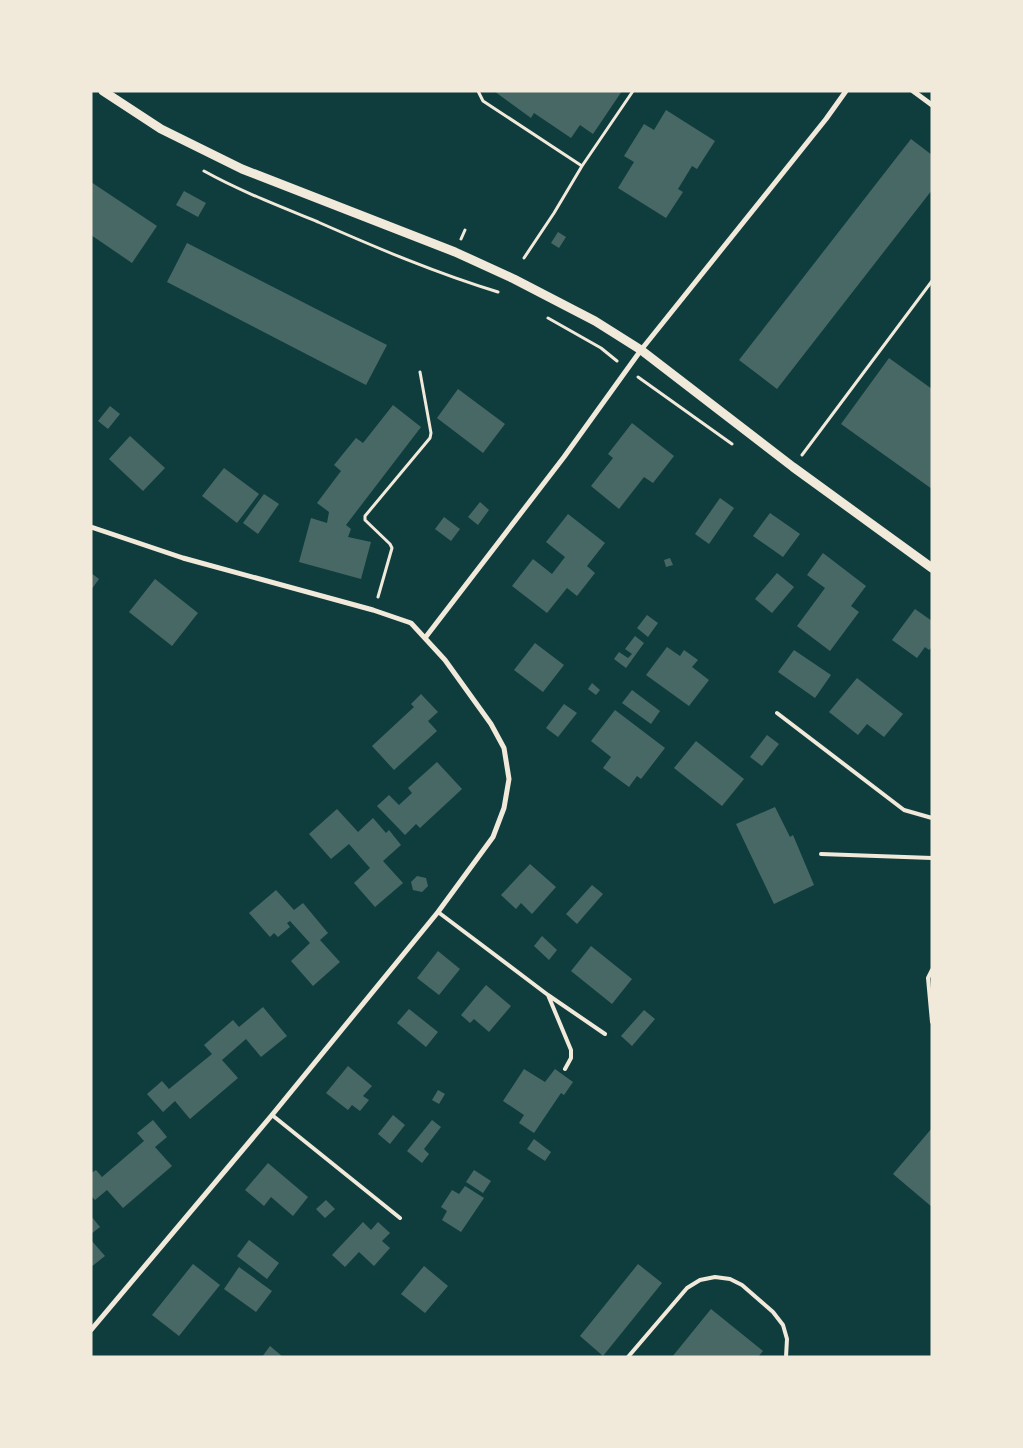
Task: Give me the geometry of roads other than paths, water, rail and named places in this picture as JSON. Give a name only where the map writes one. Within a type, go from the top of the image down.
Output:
[{"type":"street","points":[[103,91],[161,129],[242,168],[455,252],[514,279],[596,321],[641,350],[792,467],[932,568]]},
{"type":"street","points":[[425,638],[564,457],[641,350],[826,119],[846,91]]},
{"type":"street","points":[[913,91],[932,105]]},
{"type":"street","points":[[91,527],[183,558],[373,610],[411,624],[445,660],[491,724],[504,748],[509,779],[504,808],[493,837],[438,912],[272,1116],[91,1330]]},
{"type":"lane","points":[[777,713],[904,810],[932,818]]},
{"type":"lane","points":[[820,854],[932,858]]},
{"type":"lane","points":[[438,912],[548,995],[605,1034]]},
{"type":"lane","points":[[932,970],[928,978],[932,1022]]},
{"type":"lane","points":[[548,995],[571,1050],[565,1069]]},
{"type":"lane","points":[[272,1116],[400,1218]]},
{"type":"lane","points":[[628,1357],[686,1288],[700,1280],[715,1277],[730,1279],[742,1285],[773,1312],[783,1325],[786,1339],[786,1357]]}]
